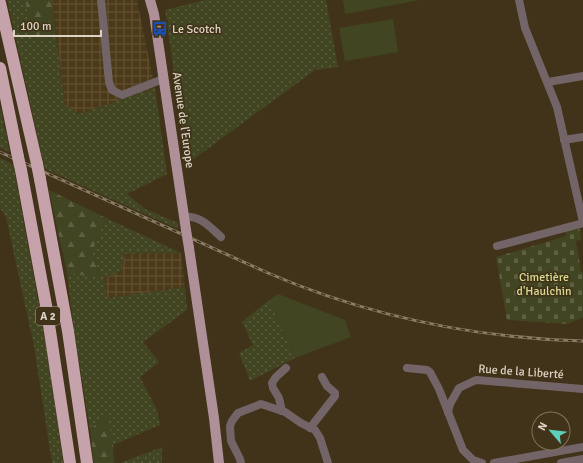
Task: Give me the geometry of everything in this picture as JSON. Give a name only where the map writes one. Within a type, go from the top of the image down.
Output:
[{"type":"highway","name":"A 2","points":[[0,3],[40,179],[66,325],[87,463]]},
{"type":"highway","name":"A 2","points":[[0,68],[46,305],[70,463]]},
{"type":"main road","name":"Avenue de l'Europe","points":[[150,0],[154,14]]},
{"type":"main road","name":"Avenue de l'Europe","points":[[154,0],[154,14],[163,79],[214,418]]},
{"type":"main road","points":[[214,418],[219,463]]},
{"type":"main road","points":[[214,418],[223,463]]},
{"type":"street","points":[[101,0],[109,82],[112,90],[117,94],[122,95],[163,79]]},
{"type":"street","points":[[497,246],[583,223],[582,212],[557,107],[527,32],[519,0]]},
{"type":"street","points":[[522,14],[523,0]]},
{"type":"street","points":[[548,82],[583,76]]},
{"type":"street","points":[[564,140],[583,137]]},
{"type":"street","points":[[184,217],[192,216],[199,219],[221,237]]},
{"type":"street","points":[[282,411],[279,398],[273,388],[272,383],[286,368]]},
{"type":"street","points":[[407,368],[429,371],[439,390],[460,444],[465,453],[480,463]]},
{"type":"street","points":[[310,428],[335,394],[322,377]]},
{"type":"street","name":"Rue de la Liberté","points":[[439,390],[459,388],[472,381],[481,379],[583,389]]},
{"type":"street","points":[[448,412],[452,400],[459,388]]},
{"type":"street","points":[[241,463],[230,438],[230,426],[238,413],[261,404],[282,411],[319,435],[328,463]]},
{"type":"street","points":[[494,463],[583,447]]},
{"type":"street","points":[[561,463],[583,459]]},
{"type":"shaded area","points":[[52,0],[137,0],[155,88],[79,114],[65,105]]},
{"type":"shaded area","points":[[181,253],[185,287],[107,298],[104,278],[120,272],[125,254]]},
{"type":"green space","points":[[7,0],[25,0],[33,40],[56,37],[65,105],[79,114],[155,88],[167,174],[127,194],[145,209],[178,223],[178,229],[45,169]]},
{"type":"green space","points":[[25,0],[52,0],[56,37],[33,40]]},
{"type":"green space","points":[[205,0],[326,0],[338,67],[315,70],[187,164],[165,10]]},
{"type":"green space","points":[[343,0],[420,0],[345,14]]},
{"type":"green space","points":[[393,19],[398,52],[345,61],[339,28]]},
{"type":"green space","points":[[0,107],[10,152],[0,148]]},
{"type":"green space","points":[[0,158],[13,164],[48,354],[63,463],[52,463],[34,346],[6,217],[0,208]]},
{"type":"green space","points":[[49,190],[106,218],[92,252],[100,278],[67,273]]},
{"type":"green space","points":[[106,218],[181,253],[125,254],[120,272],[104,278],[107,298],[185,287],[187,310],[143,342],[159,362],[140,377],[157,410],[160,425],[113,445],[107,416],[90,429],[74,330],[67,273],[100,277],[92,252]]},
{"type":"green space","name":"Cimetière d'Haulchin","points":[[578,228],[580,230],[581,240],[576,241],[581,272],[583,272],[583,317],[568,324],[507,320],[496,257],[566,236],[565,231]]},
{"type":"green space","points":[[278,294],[345,320],[351,337],[295,358],[269,300]]},
{"type":"green space","points":[[269,300],[295,358],[250,381],[239,353],[253,345],[242,322]]},
{"type":"green space","points":[[107,416],[113,445],[114,463],[94,463],[90,429]]},
{"type":"green space","points":[[162,447],[162,463],[120,463]]},
{"type":"railway","points":[[0,152],[268,273],[344,301],[383,313],[462,330],[543,339],[583,341]]},
{"type":"place","name":"Le Scotch","points":[[160,29]]}]
